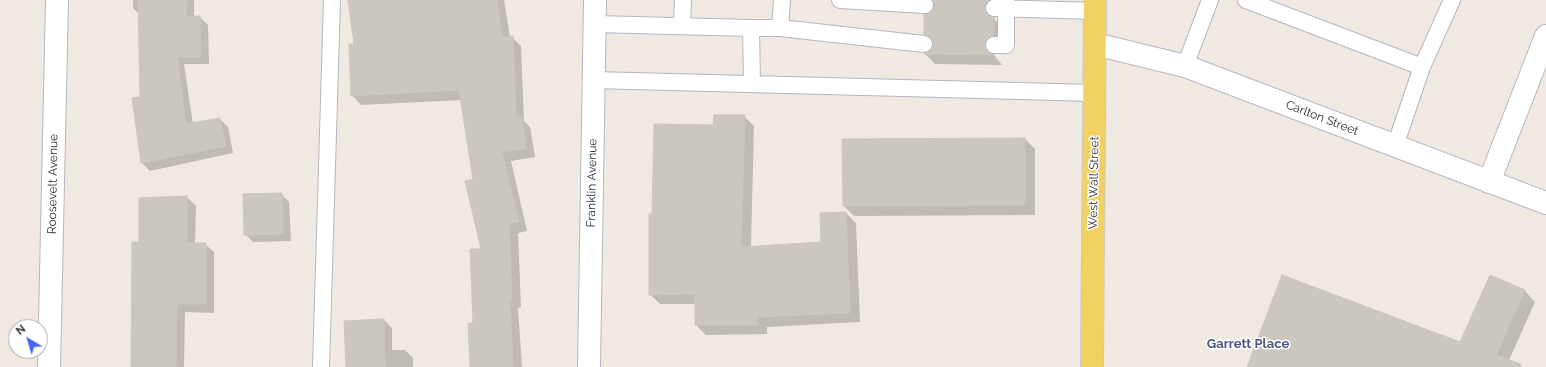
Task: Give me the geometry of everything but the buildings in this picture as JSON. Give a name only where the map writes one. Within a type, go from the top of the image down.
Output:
[{"type":"main road","name":"West Wall Street","points":[[1092,367],[1095,6]]},
{"type":"street","name":"Roosevelt Avenue","points":[[49,367],[57,0]]},
{"type":"street","name":"Franklin Avenue","points":[[589,367],[595,0]]},
{"type":"street","points":[[1489,182],[1546,36]]},
{"type":"street","name":"Carlton Street","points":[[1095,44],[1185,66],[1546,203]]},
{"type":"lane","points":[[321,367],[332,0]]},
{"type":"lane","points":[[682,26],[683,0]]},
{"type":"lane","points":[[780,28],[782,0]]},
{"type":"lane","points":[[840,0],[925,5]]},
{"type":"lane","points":[[1185,66],[1210,0]]},
{"type":"lane","points":[[1246,0],[1422,67]]},
{"type":"lane","points":[[1395,146],[1422,67],[1452,0]]},
{"type":"lane","points":[[994,46],[1006,45],[1002,5],[1095,6]]},
{"type":"lane","points":[[595,24],[780,28],[924,44]]},
{"type":"lane","points":[[751,28],[752,84]]},
{"type":"lane","points":[[594,80],[1094,93]]},
{"type":"district","name":"Garrett Place","points":[[1248,344]]}]
